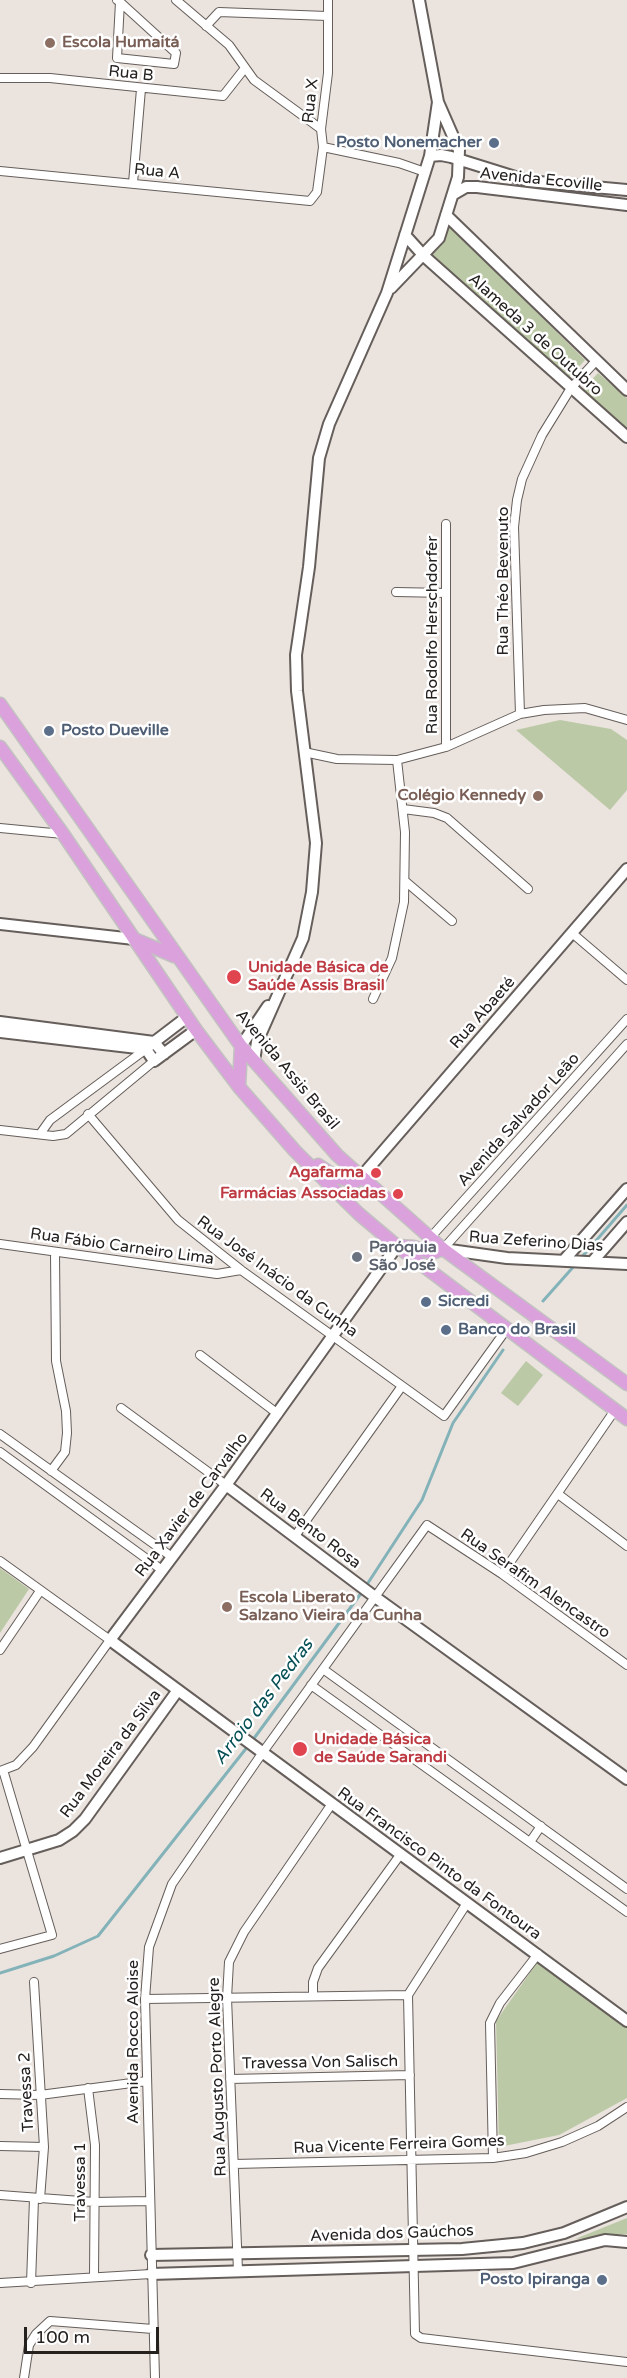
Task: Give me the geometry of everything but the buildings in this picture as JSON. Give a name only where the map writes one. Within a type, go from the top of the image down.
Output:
[{"type":"main road","name":"Avenida Assis Brasil","points":[[0,704],[241,1046],[337,1155],[443,1249],[627,1384]]},
{"type":"main road","points":[[0,747],[63,834],[196,1030],[240,1087],[295,1151],[359,1215],[397,1246],[627,1419]]},
{"type":"main road","points":[[134,939],[147,942],[177,958]]},
{"type":"main road","points":[[240,1087],[241,1046]]},
{"type":"main road","points":[[295,1151],[309,1156],[329,1174],[336,1177],[355,1182],[362,1177]]},
{"type":"main road","points":[[397,1246],[414,1247],[432,1253],[443,1249]]},
{"type":"street","points":[[176,0],[230,45],[254,80],[321,129]]},
{"type":"street","name":"Rua X","points":[[310,201],[317,192],[323,147],[321,129],[328,73],[328,0]]},
{"type":"street","points":[[387,293],[439,238],[454,194],[460,160],[459,150],[438,102],[419,0]]},
{"type":"street","points":[[119,1],[176,53],[174,64],[117,58],[119,1]]},
{"type":"street","points":[[206,26],[219,12],[327,16]]},
{"type":"street","name":"Rua B","points":[[0,78],[50,78],[223,96],[245,68]]},
{"type":"street","points":[[133,183],[141,89]]},
{"type":"street","points":[[254,1061],[257,1042],[287,979],[303,938],[315,868],[316,843],[297,691],[296,655],[309,567],[319,458],[328,424],[387,293],[408,239],[430,156],[438,102]]},
{"type":"street","points":[[323,147],[399,163],[425,172]]},
{"type":"street","name":"Avenida Ecoville","points":[[430,156],[441,155],[528,181],[627,198]]},
{"type":"street","name":"Rua A","points":[[0,171],[310,201]]},
{"type":"street","name":"Avenida Ecoville","points":[[454,194],[466,187],[477,187],[627,198]]},
{"type":"street","name":"Alameda 3 de Outubro","points":[[446,215],[595,362],[627,390]]},
{"type":"street","points":[[408,239],[439,238]]},
{"type":"street","name":"Alameda 3 de Outubro","points":[[408,239],[424,256],[627,437]]},
{"type":"street","name":"Rua Théo Bevenuto","points":[[520,714],[514,527],[517,500],[534,449],[572,388],[595,362]]},
{"type":"street","name":"Rua Rodolfo Herschdorfer","points":[[446,524],[446,747]]},
{"type":"street","points":[[396,592],[446,593]]},
{"type":"street","points":[[304,752],[337,759],[397,760],[446,747],[520,714],[575,708],[606,712],[627,720]]},
{"type":"street","points":[[373,999],[383,980],[397,938],[405,881],[403,809],[397,760]]},
{"type":"street","points":[[403,809],[434,813],[447,818],[528,889]]},
{"type":"street","points":[[0,828],[63,834]]},
{"type":"street","name":"Rua Abaeté","points":[[362,1177],[627,869]]},
{"type":"street","points":[[405,881],[452,921]]},
{"type":"street","points":[[0,924],[134,939]]},
{"type":"street","points":[[572,933],[627,980]]},
{"type":"street","points":[[241,1046],[287,979]]},
{"type":"street","points":[[40,1134],[50,1120],[187,1017]]},
{"type":"street","name":"Avenida Salvador Leão","points":[[430,1238],[627,1019]]},
{"type":"street","points":[[0,1022],[150,1045],[164,1054]]},
{"type":"street","points":[[0,1130],[66,1134],[154,1061],[196,1030]]},
{"type":"street","points":[[0,1032],[150,1045]]},
{"type":"street","name":"Avenida Salvador Leão","points":[[443,1249],[627,1044]]},
{"type":"street","points":[[150,1045],[154,1061]]},
{"type":"street","name":"Rua José Inácio da Cunha","points":[[88,1114],[178,1220],[241,1270],[444,1416],[506,1330]]},
{"type":"street","points":[[529,1130],[541,1140]]},
{"type":"street","points":[[568,1259],[627,1189]]},
{"type":"street","points":[[589,1260],[627,1222]]},
{"type":"street","name":"Rua Fábio Carneiro Lima","points":[[0,1245],[217,1274],[241,1270]]},
{"type":"street","name":"Rua Xavier de Carvalho","points":[[2,1770],[16,1765],[33,1747],[278,1414],[397,1246]]},
{"type":"street","name":"Rua Zeferino Dias","points":[[443,1249],[507,1258],[589,1260],[627,1264]]},
{"type":"street","points":[[51,1472],[65,1452],[67,1433],[66,1411],[56,1361],[56,1253]]},
{"type":"street","points":[[200,1355],[278,1414]]},
{"type":"street","points":[[295,1536],[402,1386]]},
{"type":"street","name":"Rua Bento Rosa","points":[[121,1408],[374,1596],[627,1779]]},
{"type":"street","points":[[502,1574],[615,1410]]},
{"type":"street","points":[[0,1434],[171,1557]]},
{"type":"street","points":[[0,1452],[162,1570]]},
{"type":"street","points":[[23,1470],[31,1458]]},
{"type":"street","points":[[558,1494],[627,1546]]},
{"type":"street","name":"Rua Serafim Alencastro","points":[[427,1525],[502,1574],[627,1665]]},
{"type":"street","name":"Avenida Rocco Aloise","points":[[155,2378],[145,1999],[149,1947],[172,1884],[261,1751],[427,1525]]},
{"type":"street","name":"Rua Francisco Pinto da Fontoura","points":[[0,1562],[110,1640],[627,2021]]},
{"type":"street","points":[[0,1650],[40,1591]]},
{"type":"street","points":[[323,1669],[627,1889]]},
{"type":"street","points":[[311,1685],[627,1912]]},
{"type":"street","name":"Rua Moreira da Silva","points":[[0,1858],[59,1840],[85,1819],[178,1690]]},
{"type":"street","points":[[0,1949],[52,1935],[2,1770]]},
{"type":"street","name":"Rua Augusto Porto Alegre","points":[[238,2271],[227,1998],[229,1962],[235,1946],[331,1805]]},
{"type":"street","points":[[530,1842],[541,1827]]},
{"type":"street","points":[[313,1996],[313,1982],[318,1968],[400,1855]]},
{"type":"street","points":[[467,1903],[408,1995],[415,2332],[418,2337],[627,2362]]},
{"type":"street","points":[[493,2158],[490,2023],[497,2008],[538,1954]]},
{"type":"street","name":"Travessa 2","points":[[31,2283],[37,2199],[44,2147],[34,1982]]},
{"type":"street","points":[[145,1999],[408,1995]]},
{"type":"street","name":"Travessa Von Salisch","points":[[230,2079],[410,2074]]},
{"type":"street","points":[[0,2094],[40,2095],[147,2081]]},
{"type":"street","name":"Travessa 1","points":[[88,2088],[95,2135],[94,2276]]},
{"type":"street","name":"Rua Vicente Ferreira Gomes","points":[[234,2164],[493,2158],[526,2153],[562,2142],[598,2126],[627,2107]]},
{"type":"street","points":[[0,2146],[44,2147]]},
{"type":"street","points":[[0,2195],[94,2202],[150,2202]]},
{"type":"street","name":"Avenida dos Gaúchos","points":[[151,2255],[413,2249],[523,2243],[564,2233],[627,2207]]},
{"type":"street","points":[[564,2233],[570,2250]]},
{"type":"street","name":"Avenida dos Gaúchos","points":[[151,2274],[513,2263],[605,2240],[627,2242]]},
{"type":"street","points":[[0,2283],[31,2283],[94,2276],[151,2274]]},
{"type":"street","points":[[24,2378],[29,2345],[36,2334],[52,2320],[153,2329]]},
{"type":"green space","points":[[449,222],[461,237],[585,360],[568,379],[430,256],[446,239]]},
{"type":"green space","points":[[598,373],[627,398],[627,431],[582,390]]},
{"type":"green space","points":[[560,720],[611,729],[627,740],[627,790],[610,810],[516,730]]},
{"type":"green space","points":[[526,1361],[543,1375],[518,1406],[501,1393]]},
{"type":"green space","points":[[0,1568],[29,1589],[0,1633]]},
{"type":"green space","points":[[539,1960],[627,2025],[627,2098],[559,2135],[499,2147],[496,2021]]},
{"type":"green space","points":[[627,2218],[627,2234],[575,2239]]},
{"type":"waterway","name":"Arroio das Pedras","points":[[581,1258],[627,1205]]},
{"type":"waterway","name":"Arroio das Pedras","points":[[543,1301],[575,1265]]},
{"type":"waterway","name":"Arroio das Pedras","points":[[366,1586],[422,1500],[453,1423],[503,1350]]},
{"type":"waterway","name":"Arroio das Pedras","points":[[252,1741],[362,1592]]},
{"type":"waterway","name":"Arroio das Pedras","points":[[0,1973],[54,1956],[98,1936],[248,1746]]},
{"type":"place","name":"Escola Humaitá","points":[[50,43]]},
{"type":"place","name":"Posto Nonemacher","points":[[494,143]]},
{"type":"place","name":"Posto Dueville","points":[[49,731]]},
{"type":"place","name":"Colégio Kennedy","points":[[538,796]]},
{"type":"place","name":"Unidade Básica de Saúde Assis Brasil","points":[[234,977]]},
{"type":"place","name":"Agafarma","points":[[376,1173]]},
{"type":"place","name":"Farmácias Associadas","points":[[398,1194]]},
{"type":"place","name":"Paróquia São José","points":[[357,1257]]},
{"type":"place","name":"Sicredi","points":[[426,1302]]},
{"type":"place","name":"Banco do Brasil","points":[[446,1330]]},
{"type":"place","name":"Escola Liberato Salzano Vieira da Cunha","points":[[227,1607]]},
{"type":"place","name":"Unidade Básica de Saúde Sarandi","points":[[300,1749]]},
{"type":"place","name":"Posto Ipiranga","points":[[602,2280]]}]
